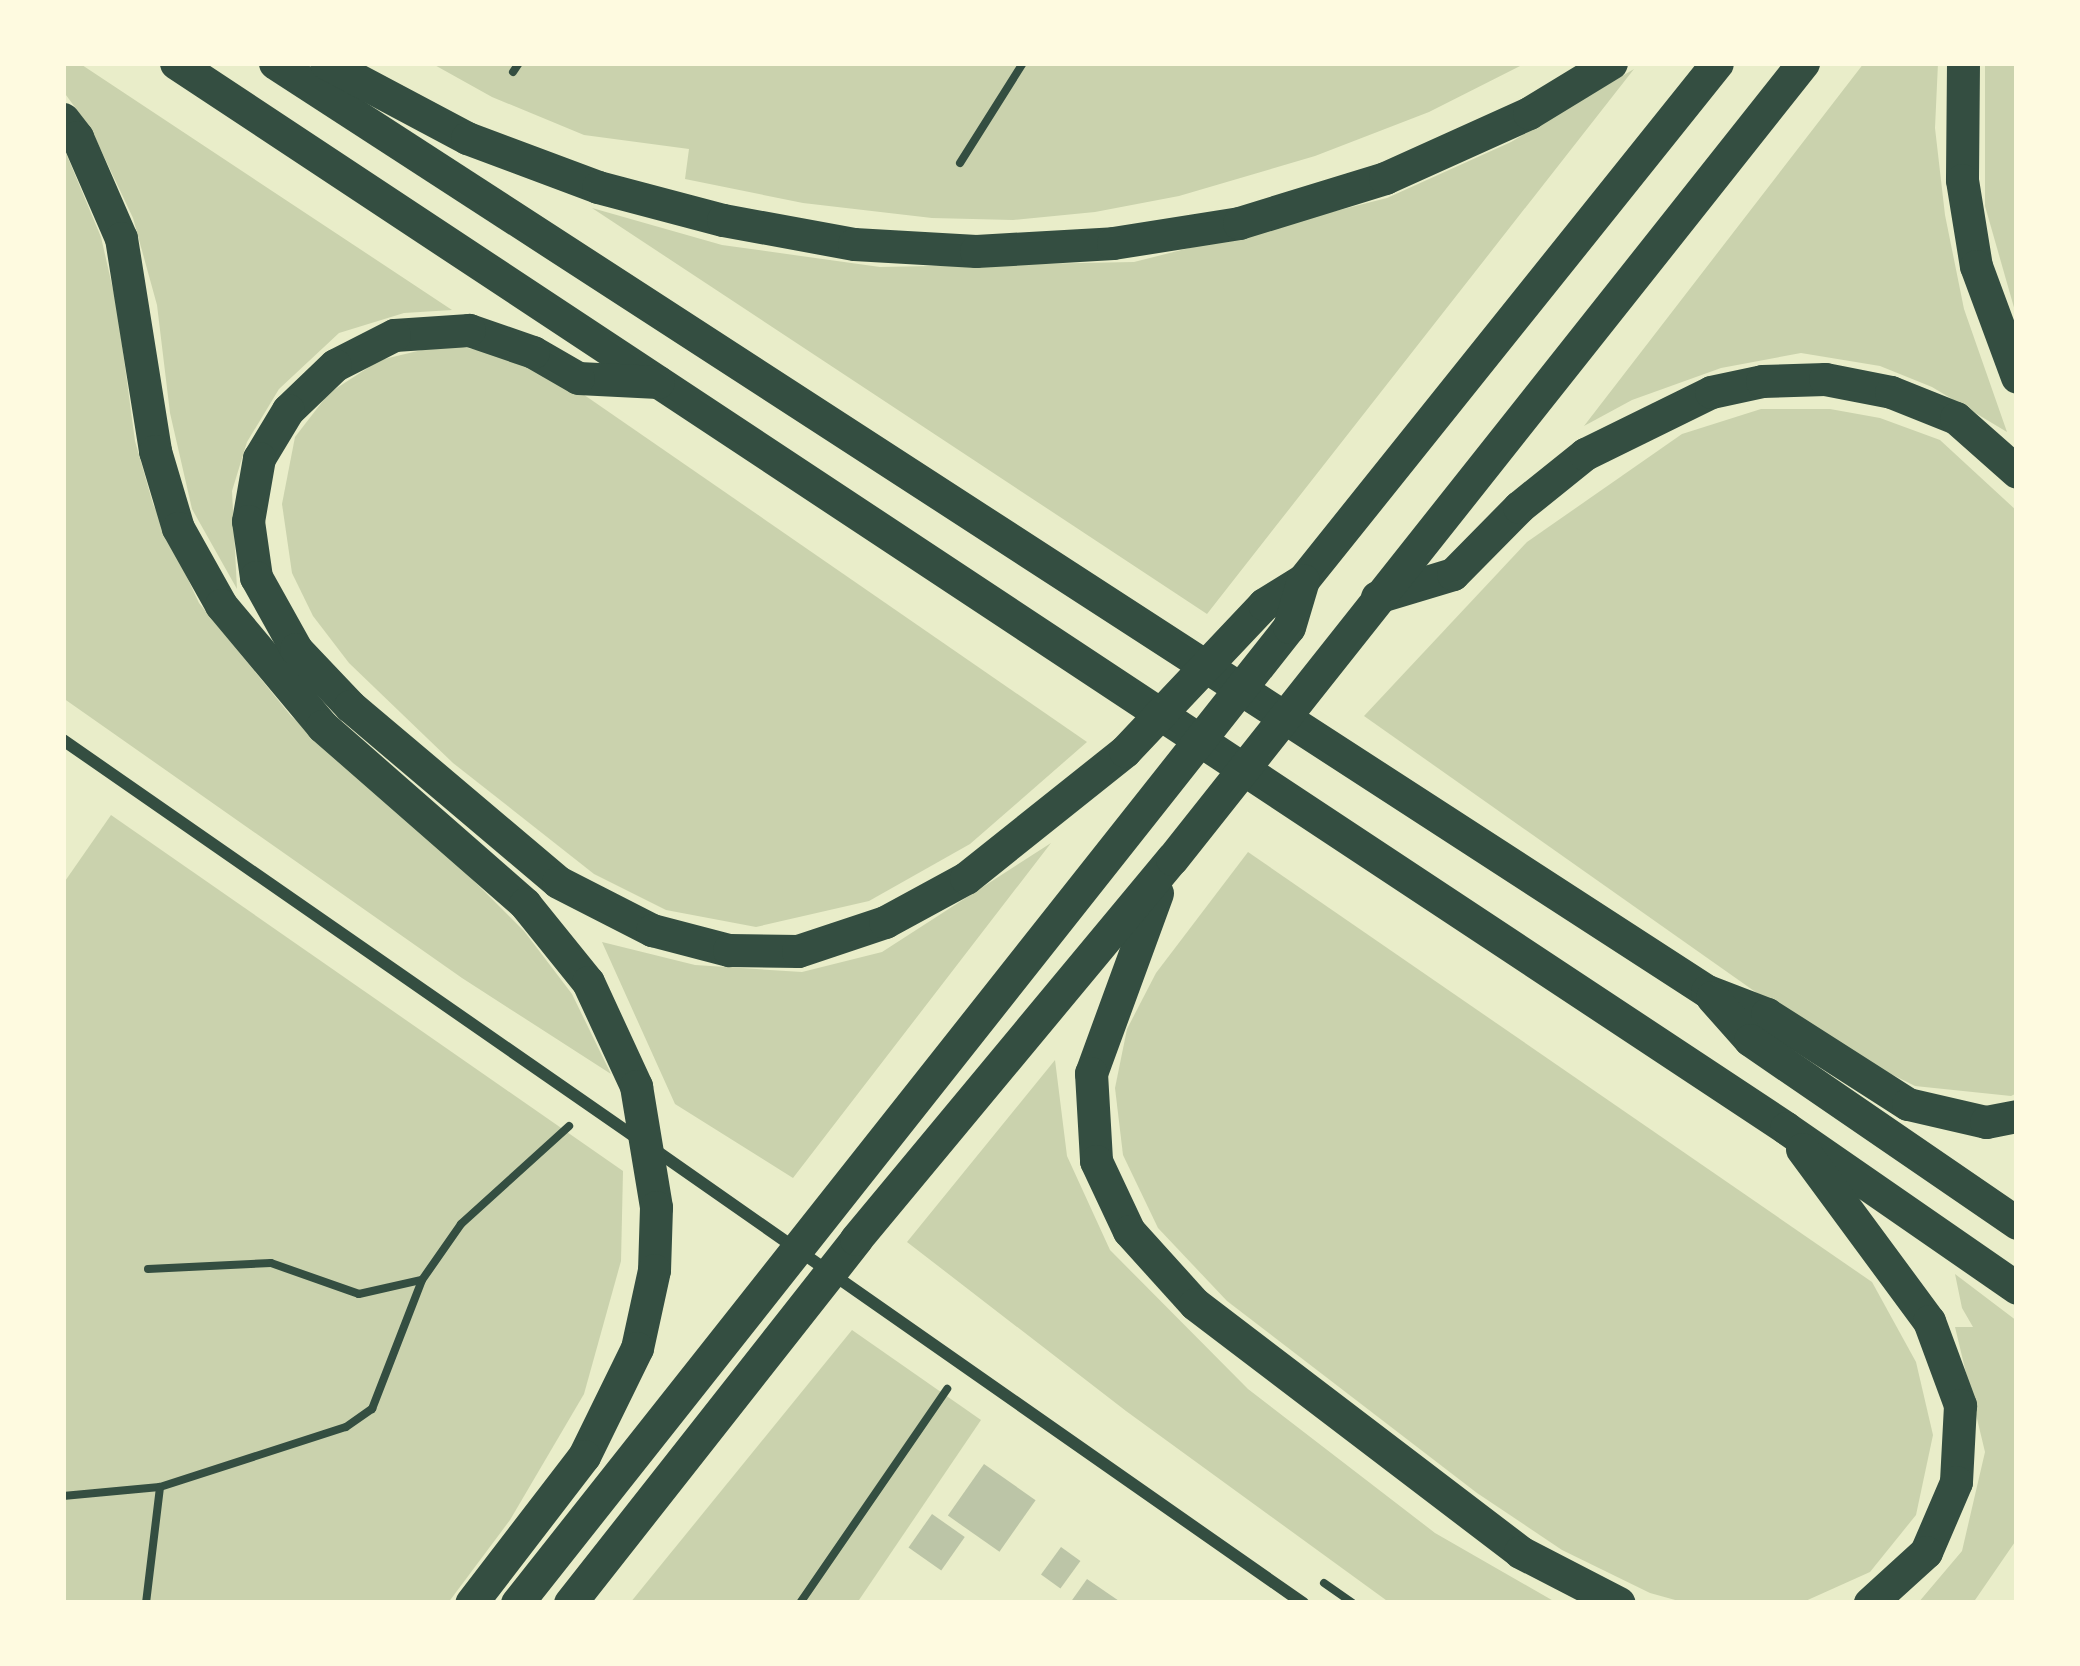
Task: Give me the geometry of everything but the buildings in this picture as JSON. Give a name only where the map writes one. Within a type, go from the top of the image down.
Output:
[{"type":"highway","points":[[176,63],[1786,1128],[2017,1288]]},
{"type":"highway","points":[[275,63],[1707,991],[1767,1014],[1908,1105],[1986,1122],[2017,1116]]},
{"type":"highway","points":[[326,63],[467,138],[598,187],[723,220],[854,244],[976,251],[1113,243],[1239,223],[1385,178],[1528,112],[1611,63]]},
{"type":"highway","points":[[658,382],[578,378],[532,352],[469,330],[394,335],[334,365],[288,410],[259,458],[248,521],[256,577],[296,649],[350,706],[559,882],[652,930],[729,950],[798,951],[885,922],[966,878],[1125,751],[1264,604],[1303,580],[1717,63]]},
{"type":"highway","points":[[570,1603],[856,1240],[1172,859],[1802,63]]},
{"type":"highway","points":[[1963,63],[1962,180],[1976,266],[2017,377]]},
{"type":"highway","points":[[63,119],[77,137],[121,238],[154,452],[178,528],[221,605],[322,726],[525,904],[588,982],[636,1086],[651,1148],[656,1207],[654,1270],[637,1348],[584,1456],[472,1603]]},
{"type":"highway","points":[[1377,597],[1453,574],[1519,507],[1585,454],[1711,392],[1762,381],[1826,379],[1891,392],[1956,418],[2017,472]]},
{"type":"highway","points":[[517,1603],[1289,627],[1303,580]]},
{"type":"highway","points":[[1172,859],[1090,1073],[1096,1161],[1129,1232],[1195,1304],[1520,1552],[1619,1603]]},
{"type":"highway","points":[[1707,991],[1750,1040],[2017,1223]]},
{"type":"highway","points":[[1786,1128],[1929,1321],[1960,1405],[1956,1482],[1925,1552],[1870,1603]]},
{"type":"street","points":[[63,740],[1304,1603]]},
{"type":"path","points":[[961,163],[1023,63]]},
{"type":"path","points":[[63,1496],[160,1487],[346,1427],[372,1409],[386,1384],[422,1280],[461,1224],[569,1126]]},
{"type":"path","points":[[148,1269],[271,1263],[359,1294],[422,1280]]},
{"type":"path","points":[[800,1603],[947,1388]]},
{"type":"path","points":[[146,1603],[160,1487]]},
{"type":"green space","points":[[63,63],[79,63],[452,310],[404,313],[339,333],[279,389],[247,442],[232,491],[237,589],[192,509],[170,413],[157,305],[133,218],[91,129],[63,91]]},
{"type":"green space","points":[[431,63],[1526,63],[1429,112],[1315,156],[1179,196],[1095,212],[1013,220],[932,218],[803,203],[685,179],[689,149],[584,135],[492,97]]},
{"type":"green space","points":[[1864,63],[1938,63],[1935,128],[1945,215],[1964,309],[2007,432],[1932,387],[1880,366],[1801,353],[1721,368],[1632,400],[1584,426]]},
{"type":"green space","points":[[1985,63],[2017,63],[2017,318],[1985,206]]},
{"type":"green space","points":[[1634,69],[1207,614],[592,208],[722,245],[880,267],[1134,262],[1387,198],[1511,142]]},
{"type":"green space","points":[[63,146],[101,237],[117,307],[135,441],[153,504],[199,603],[291,716],[444,851],[524,931],[572,994],[611,1074],[462,978],[63,698]]},
{"type":"green space","points":[[447,344],[535,361],[1087,742],[970,844],[869,901],[756,927],[666,910],[594,874],[453,763],[349,663],[313,616],[292,573],[282,504],[295,437],[329,393],[380,360]]},
{"type":"green space","points":[[1761,409],[1830,409],[1880,418],[1940,440],[2017,511],[2017,1093],[2011,1096],[1915,1086],[1825,1041],[1364,716],[1527,542],[1682,434]]},
{"type":"green space","points":[[111,815],[623,1171],[621,1261],[584,1394],[510,1520],[448,1603],[63,1603],[63,884]]},
{"type":"green space","points":[[1051,843],[793,1178],[675,1104],[602,942],[695,965],[802,972],[882,952]]},
{"type":"green space","points":[[1248,852],[1872,1282],[1916,1362],[1933,1435],[1916,1515],[1870,1572],[1801,1603],[1686,1603],[1650,1593],[1562,1550],[1477,1493],[1227,1301],[1158,1228],[1123,1155],[1115,1088],[1127,1029],[1156,973]]},
{"type":"green space","points":[[1055,1060],[1067,1156],[1110,1250],[1248,1389],[1435,1533],[1557,1603],[1390,1603],[1126,1411],[907,1242]]},
{"type":"green space","points":[[1955,1274],[2017,1321],[2017,1539],[1973,1603],[1918,1603],[1962,1551],[1985,1452],[1955,1327],[1973,1327],[1962,1308]]},
{"type":"green space","points":[[852,1330],[981,1420],[857,1603],[630,1603]]}]
